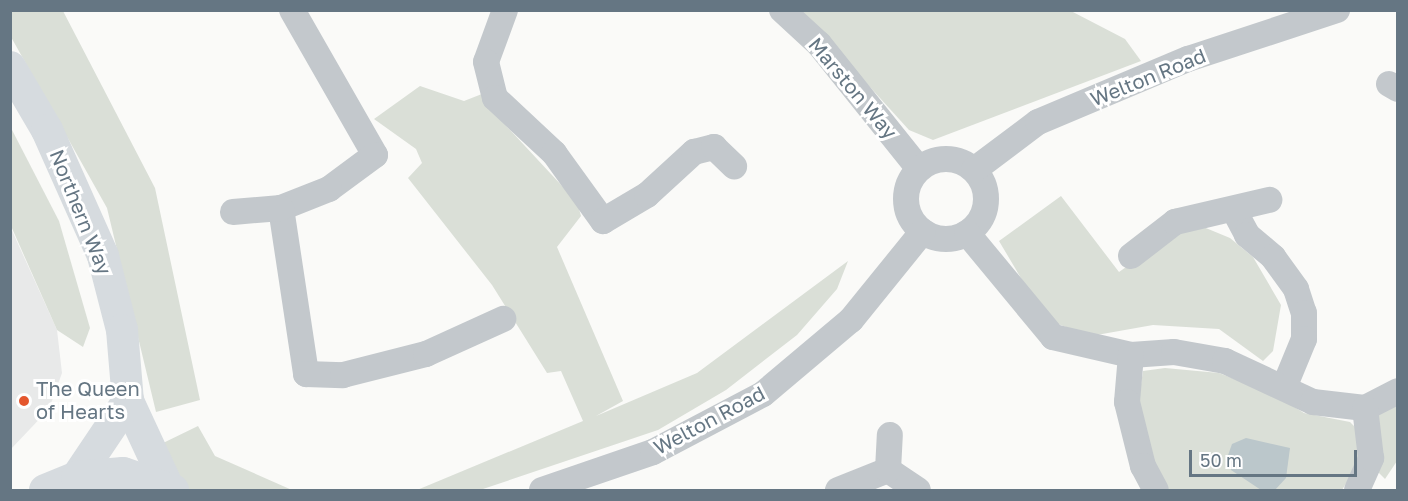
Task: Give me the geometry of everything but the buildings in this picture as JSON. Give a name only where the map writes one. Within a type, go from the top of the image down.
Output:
[{"type":"main road","name":"Northern Way","points":[[10,67],[47,130],[103,256],[122,330],[128,401]]},
{"type":"main road","points":[[77,477],[128,401]]},
{"type":"main road","points":[[128,401],[171,489]]},
{"type":"main road","points":[[45,490],[77,477],[123,473],[171,489]]},
{"type":"street","points":[[233,212],[281,208],[329,189],[375,155],[292,10]]},
{"type":"street","points":[[506,10],[486,62],[495,98],[554,153],[603,221],[648,195],[694,152],[714,147],[734,166]]},
{"type":"street","name":"Marston Way","points":[[782,10],[819,44],[920,169]]},
{"type":"street","name":"Welton Road","points":[[974,170],[1038,122],[1188,59],[1337,10]]},
{"type":"street","points":[[947,159],[974,170],[986,204],[967,233],[945,239],[923,231],[907,208],[906,194],[920,169],[947,159]]},
{"type":"street","points":[[1131,256],[1175,222],[1235,212],[1269,200]]},
{"type":"street","points":[[281,208],[306,374],[343,375],[426,354],[503,319]]},
{"type":"street","points":[[1235,212],[1247,235],[1274,256],[1296,289],[1304,314],[1304,339],[1285,385]]},
{"type":"street","name":"Welton Road","points":[[542,490],[653,452],[764,394],[851,320],[923,231]]},
{"type":"street","points":[[967,233],[1053,337],[1131,356],[1174,352],[1225,361],[1285,385],[1313,402],[1365,408],[1398,391]]},
{"type":"street","points":[[1131,356],[1127,402],[1143,466],[1156,490]]},
{"type":"street","points":[[1357,490],[1371,458],[1365,408]]},
{"type":"street","points":[[888,470],[890,435]]},
{"type":"street","points":[[838,490],[888,470]]},
{"type":"street","points":[[888,470],[918,490]]},
{"type":"shaded area","points":[[10,11],[63,11],[155,188],[200,400],[156,412],[107,208],[11,37]]},
{"type":"shaded area","points":[[801,11],[1071,11],[1125,39],[1141,61],[933,140],[909,130]]},
{"type":"shaded area","points":[[420,86],[464,101],[487,92],[498,117],[577,202],[581,216],[557,247],[623,401],[596,416],[697,373],[848,261],[837,289],[797,335],[726,390],[658,430],[480,490],[417,490],[583,421],[561,371],[547,373],[492,285],[408,178],[422,163],[416,149],[374,119]]},
{"type":"shaded area","points":[[11,128],[59,221],[90,328],[83,347],[57,330],[11,226]]},
{"type":"shaded area","points":[[1061,196],[1119,272],[1175,233],[1201,226],[1230,238],[1253,257],[1281,305],[1273,351],[1263,361],[1219,329],[1153,325],[1091,336],[1055,323],[1037,305],[999,241]]},
{"type":"shaded area","points":[[10,226],[57,330],[62,373],[49,409],[11,449]]},
{"type":"shaded area","points":[[1165,368],[1219,373],[1275,395],[1304,413],[1350,422],[1362,434],[1360,460],[1342,490],[1166,490],[1147,460],[1137,412],[1143,371]]},
{"type":"shaded area","points":[[1397,398],[1397,461],[1385,479],[1378,472],[1376,415]]},
{"type":"shaded area","points":[[198,426],[215,456],[292,490],[190,490],[171,476],[161,444]]},
{"type":"shaded area","points":[[1246,438],[1290,448],[1286,478],[1275,490],[1261,490],[1231,470],[1227,458],[1232,444]]},
{"type":"place","name":"The Queen of Hearts","points":[[24,401]]}]
